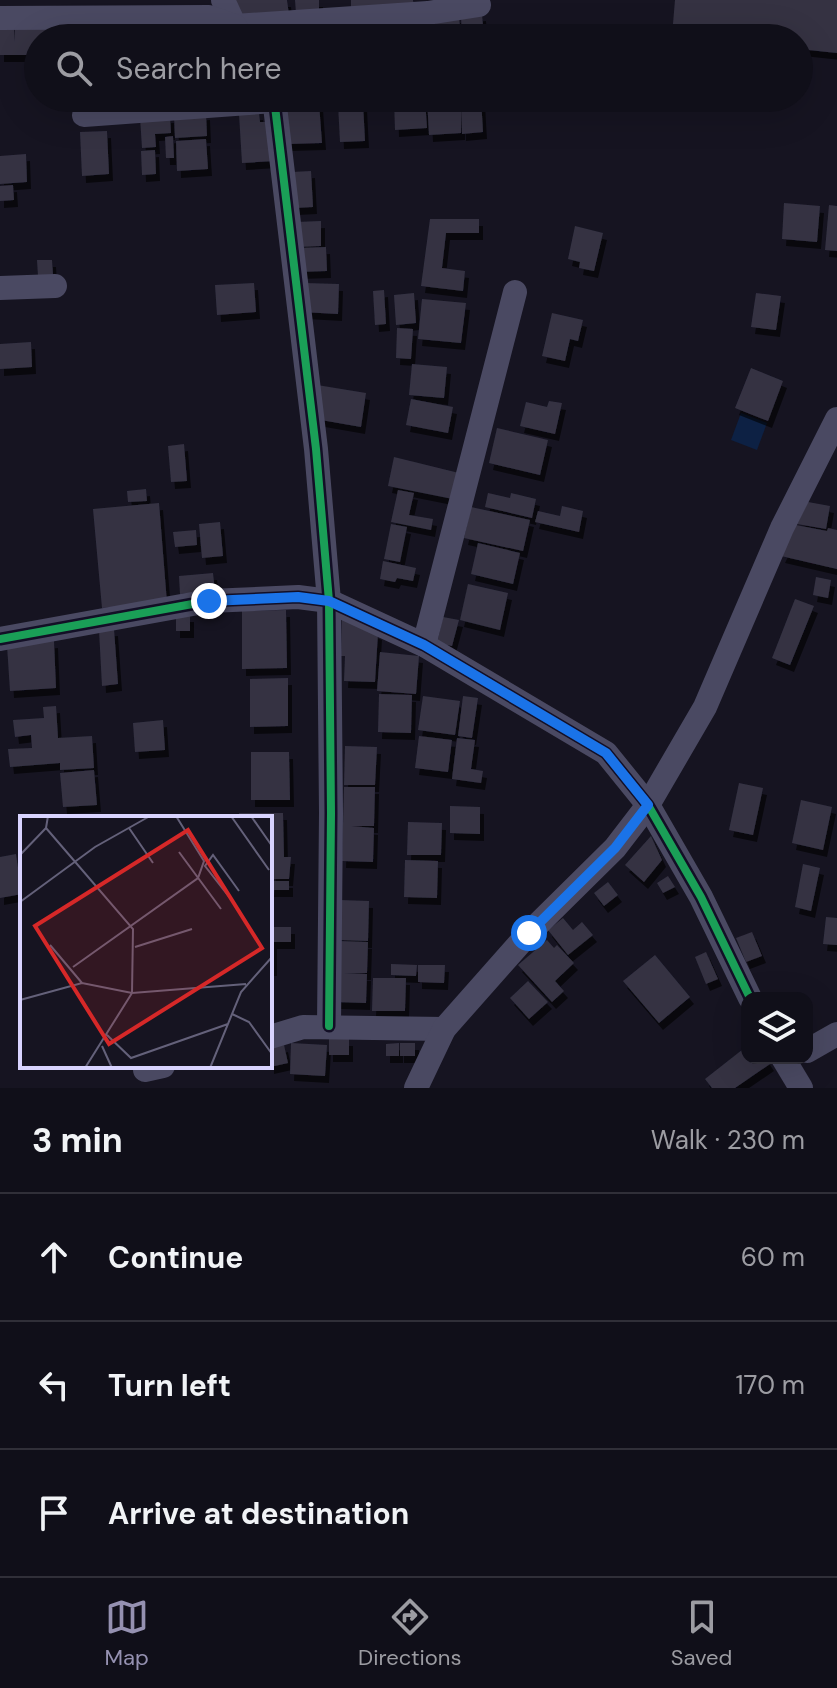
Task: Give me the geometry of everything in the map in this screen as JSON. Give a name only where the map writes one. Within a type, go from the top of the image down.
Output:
[{"type":"street","points":[[223,0],[234,24]]},
{"type":"street","points":[[318,24],[479,5]]},
{"type":"street","points":[[0,18],[209,17],[223,24]]},
{"type":"street","points":[[84,115],[120,112]]},
{"type":"street","points":[[277,112],[316,449],[329,601],[329,1026]]},
{"type":"street","points":[[0,288],[55,286]]},
{"type":"street","points":[[424,645],[515,292]]},
{"type":"street","points":[[416,1088],[444,1029],[529,933],[615,848],[648,805],[705,707],[782,528],[837,419]]},
{"type":"street","points":[[0,639],[209,601],[298,597],[329,601],[424,645],[606,753],[648,805],[701,897],[747,992]]},
{"type":"street","points":[[272,1036],[303,1027],[444,1029]]},
{"type":"street","points":[[813,1048],[837,1034]]},
{"type":"street","points":[[790,1064],[801,1088]]},
{"type":"water","points":[[741,413],[767,423],[757,450],[731,440]]},
{"type":"building","points":[[229,0],[287,0],[289,15],[238,19]]},
{"type":"building","points":[[295,0],[319,0],[319,12],[296,13]]},
{"type":"building","points":[[351,0],[413,0],[414,7],[351,12]]},
{"type":"building","points":[[675,0],[837,0],[837,53],[813,50],[813,24],[673,24]]},
{"type":"building","points":[[482,14],[483,24],[461,24],[461,16]]},
{"type":"building","points":[[459,16],[460,24],[436,24],[435,18]]},
{"type":"building","points":[[426,18],[426,24],[389,24],[389,21]]},
{"type":"building","points":[[387,21],[387,24],[353,24]]},
{"type":"building","points":[[15,26],[24,26],[24,55],[0,55],[0,27],[14,27],[15,42]]},
{"type":"building","points":[[286,112],[320,112],[322,143],[288,144]]},
{"type":"building","points":[[338,112],[363,112],[365,141],[340,142]]},
{"type":"building","points":[[394,112],[426,112],[427,128],[395,130]]},
{"type":"building","points":[[428,112],[461,112],[461,133],[429,135]]},
{"type":"building","points":[[461,112],[482,112],[483,132],[462,134]]},
{"type":"building","points":[[206,113],[207,136],[175,138],[174,115]]},
{"type":"building","points":[[259,113],[260,122],[271,122],[274,161],[242,163],[239,114]]},
{"type":"building","points":[[170,116],[171,133],[155,134],[156,147],[142,148],[140,117]]},
{"type":"building","points":[[107,131],[109,174],[82,176],[80,132]]},
{"type":"building","points":[[173,136],[174,158],[166,158],[165,137]]},
{"type":"building","points":[[206,139],[208,169],[177,171],[176,141]]},
{"type":"building","points":[[155,150],[156,174],[142,175],[141,151]]},
{"type":"building","points":[[26,154],[27,182],[0,184],[0,156]]},
{"type":"building","points":[[311,171],[313,207],[294,208],[292,172]]},
{"type":"building","points":[[13,185],[14,200],[0,201],[0,186]]},
{"type":"building","points":[[784,203],[820,206],[817,242],[782,239]]},
{"type":"building","points":[[829,205],[837,206],[837,251],[825,250]]},
{"type":"building","points":[[430,219],[479,219],[479,233],[446,233],[442,268],[465,271],[463,291],[421,286]]},
{"type":"building","points":[[321,221],[321,246],[297,247],[296,222]]},
{"type":"building","points":[[575,226],[603,233],[594,271],[579,268],[580,262],[568,259]]},
{"type":"building","points":[[326,247],[327,271],[297,272],[297,248]]},
{"type":"building","points":[[37,260],[52,260],[53,275],[38,276]]},
{"type":"building","points":[[254,283],[256,312],[217,315],[215,285]]},
{"type":"building","points":[[304,283],[339,284],[338,314],[302,312]]},
{"type":"building","points":[[384,290],[386,324],[375,325],[373,291]]},
{"type":"building","points":[[414,293],[416,323],[396,325],[394,295]]},
{"type":"building","points":[[756,293],[781,296],[776,330],[751,327]]},
{"type":"building","points":[[422,299],[466,303],[461,343],[418,339]]},
{"type":"building","points":[[552,313],[583,320],[578,341],[570,339],[565,361],[542,356]]},
{"type":"building","points":[[397,328],[413,329],[411,359],[396,358]]},
{"type":"building","points":[[31,342],[32,367],[0,369],[0,344]]},
{"type":"building","points":[[412,364],[447,367],[444,398],[409,395]]},
{"type":"building","points":[[751,368],[783,381],[768,421],[735,408]]},
{"type":"building","points":[[317,385],[366,393],[361,427],[321,420]]},
{"type":"building","points":[[411,399],[453,407],[448,433],[406,425]]},
{"type":"building","points":[[549,401],[562,403],[555,434],[520,426],[526,402],[547,407]]},
{"type":"building","points":[[497,428],[548,440],[540,475],[489,463]]},
{"type":"building","points":[[184,444],[187,481],[171,482],[168,446]]},
{"type":"building","points":[[394,457],[459,473],[453,499],[388,486]]},
{"type":"building","points":[[146,489],[147,501],[128,502],[127,491]]},
{"type":"building","points":[[398,490],[414,493],[409,515],[433,519],[431,530],[391,522]]},
{"type":"building","points":[[488,493],[510,498],[511,493],[536,499],[532,518],[485,507]]},
{"type":"building","points":[[808,502],[830,506],[826,529],[797,524]]},
{"type":"building","points":[[159,503],[167,603],[102,608],[93,509]]},
{"type":"building","points":[[562,506],[583,511],[579,532],[535,522],[538,511],[560,516]]},
{"type":"building","points":[[471,507],[530,520],[523,551],[464,538]]},
{"type":"building","points":[[220,522],[223,556],[202,558],[199,524]]},
{"type":"building","points":[[391,524],[407,527],[400,562],[384,559]]},
{"type":"building","points":[[796,525],[837,530],[837,569],[781,556]]},
{"type":"building","points":[[196,530],[197,545],[175,547],[173,532]]},
{"type":"building","points":[[478,543],[520,553],[513,584],[471,574]]},
{"type":"building","points":[[383,561],[416,568],[413,581],[380,579]]},
{"type":"building","points":[[213,573],[215,591],[180,594],[179,576]]},
{"type":"building","points":[[816,577],[831,580],[828,598],[813,595]]},
{"type":"building","points":[[468,584],[508,593],[500,630],[460,620]]},
{"type":"building","points":[[795,599],[814,606],[790,665],[772,658]]},
{"type":"building","points":[[286,610],[287,668],[242,669],[242,611]]},
{"type":"building","points":[[176,615],[190,615],[190,631],[176,631]]},
{"type":"building","points":[[342,617],[378,633],[375,682],[344,681]]},
{"type":"building","points":[[443,617],[459,620],[452,646],[437,643]]},
{"type":"building","points":[[114,629],[118,684],[102,686],[99,630]]},
{"type":"building","points":[[54,641],[56,688],[10,691],[7,645]]},
{"type":"building","points":[[380,652],[419,656],[416,694],[377,691]]},
{"type":"building","points":[[288,678],[288,726],[250,727],[250,679]]},
{"type":"building","points":[[379,694],[412,695],[411,733],[378,732]]},
{"type":"building","points":[[423,696],[460,701],[455,735],[418,730]]},
{"type":"building","points":[[463,696],[478,698],[472,738],[458,736]]},
{"type":"building","points":[[56,706],[58,738],[92,736],[94,768],[60,770],[60,763],[10,767],[8,749],[32,748],[31,735],[15,737],[13,720],[44,718],[43,707]]},
{"type":"building","points":[[163,720],[165,750],[135,752],[133,723]]},
{"type":"building","points":[[419,736],[452,740],[448,772],[415,768]]},
{"type":"building","points":[[457,738],[475,740],[471,769],[483,771],[481,783],[452,779]]},
{"type":"building","points":[[345,746],[377,747],[375,785],[344,785]]},
{"type":"building","points":[[251,752],[289,752],[290,800],[251,800]]},
{"type":"building","points":[[94,770],[97,805],[63,807],[60,773]]},
{"type":"building","points":[[739,783],[763,788],[753,835],[729,830]]},
{"type":"building","points":[[344,787],[375,787],[374,826],[351,826],[374,828],[373,862],[342,861]]},
{"type":"building","points":[[801,800],[832,807],[823,850],[792,843]]},
{"type":"building","points":[[450,806],[480,807],[480,834],[450,833]]},
{"type":"building","points":[[239,813],[283,813],[284,857],[291,857],[289,879],[272,879],[272,816],[239,816]]},
{"type":"building","points":[[408,822],[442,823],[441,855],[407,855]]},
{"type":"building","points":[[651,836],[662,860],[644,882],[625,865]]},
{"type":"building","points":[[16,854],[20,894],[0,898],[0,857]]},
{"type":"building","points":[[405,860],[438,861],[437,898],[404,897]]},
{"type":"building","points":[[803,864],[820,868],[811,911],[795,907]]},
{"type":"building","points":[[668,876],[675,887],[663,893],[657,883]]},
{"type":"building","points":[[272,881],[289,881],[289,890],[272,890]]},
{"type":"building","points":[[608,882],[618,895],[604,906],[594,893]]},
{"type":"building","points":[[339,900],[369,901],[368,941],[338,940]]},
{"type":"building","points":[[826,917],[837,918],[837,945],[823,944]]},
{"type":"building","points":[[563,918],[573,930],[582,922],[593,935],[568,955],[548,930]]},
{"type":"building","points":[[272,927],[291,927],[291,942],[273,942],[273,969]]},
{"type":"building","points":[[752,932],[762,956],[746,962],[736,938]]},
{"type":"building","points":[[547,940],[554,948],[557,945],[574,963],[555,981],[564,991],[552,1002],[518,965]]},
{"type":"building","points":[[338,941],[368,942],[367,973],[344,973],[367,974],[366,1003],[336,1002]]},
{"type":"building","points":[[706,952],[718,979],[706,984],[695,957]]},
{"type":"building","points":[[655,955],[690,997],[659,1023],[623,981]]},
{"type":"building","points":[[391,964],[417,965],[416,976],[391,975]]},
{"type":"building","points":[[418,965],[445,965],[444,983],[418,982]]},
{"type":"building","points":[[373,978],[406,978],[405,1011],[372,1011]]},
{"type":"building","points":[[528,981],[548,1002],[529,1019],[510,998]]},
{"type":"building","points":[[329,1039],[349,1039],[349,1055],[329,1055]]},
{"type":"building","points":[[291,1043],[327,1045],[325,1076],[290,1074]]},
{"type":"building","points":[[399,1043],[399,1056],[386,1056],[386,1044]]},
{"type":"building","points":[[400,1043],[415,1043],[415,1056],[400,1056]]},
{"type":"building","points":[[284,1045],[288,1063],[272,1067],[272,1048]]},
{"type":"building","points":[[741,1051],[741,1064],[770,1064],[735,1088],[712,1088],[705,1079]]},
{"type":"cycle path","points":[[276,112],[316,449],[329,601],[329,1026]]},
{"type":"cycle path","points":[[0,639],[209,601],[298,597],[329,601],[424,645],[606,753],[648,805],[701,897],[747,992]]},
{"type":"route","points":[[209,601],[298,597],[329,601],[424,645],[606,753],[648,805],[615,848],[529,933]]}]
